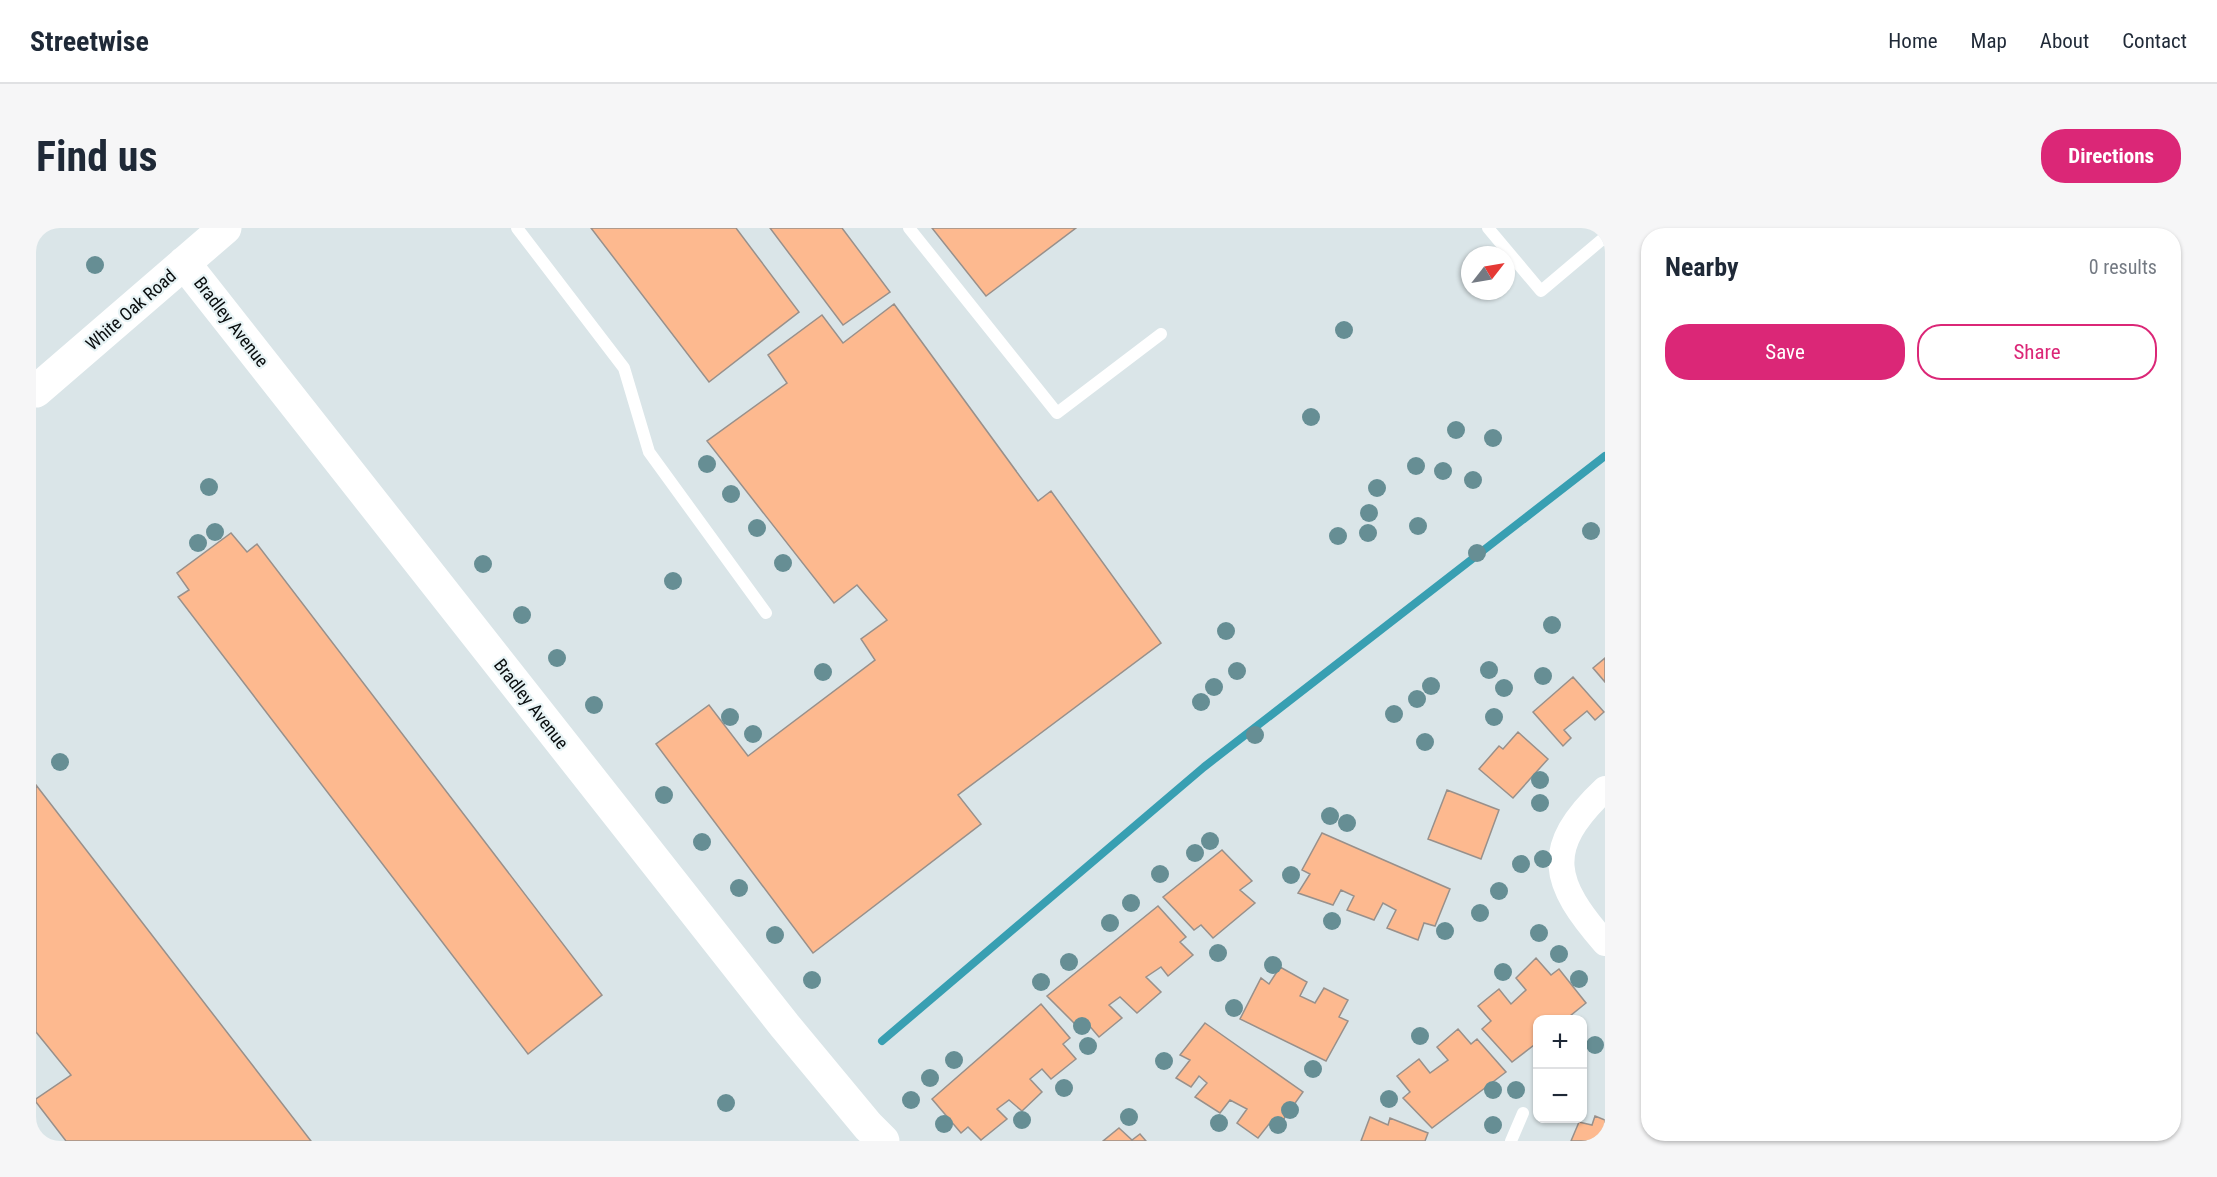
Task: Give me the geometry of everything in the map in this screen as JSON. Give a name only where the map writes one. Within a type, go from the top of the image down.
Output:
[{"type":"main road","name":"White Oak Road","points":[[36,391],[225,228]]},
{"type":"main road","name":"Bradley Avenue","points":[[184,263],[785,1026],[834,1087],[883,1141]]},
{"type":"street","points":[[1605,789],[1582,811],[1568,838],[1559,866],[1568,896],[1605,944]]},
{"type":"lane","points":[[517,228],[624,368],[649,452],[766,613]]},
{"type":"lane","points":[[909,228],[1057,413],[1161,334]]},
{"type":"lane","points":[[1488,228],[1541,291],[1605,237]]},
{"type":"lane","points":[[1511,1141],[1523,1113]]},
{"type":"building","points":[[591,228],[736,228],[799,312],[709,382]]},
{"type":"building","points":[[770,228],[842,228],[890,292],[843,325]]},
{"type":"building","points":[[932,228],[1076,228],[986,296]]},
{"type":"building","points":[[894,304],[1038,501],[1051,491],[1161,643],[958,795],[981,824],[813,953],[656,744],[709,705],[748,756],[875,660],[861,639],[887,620],[857,585],[834,603],[707,441],[787,383],[768,355],[822,315],[843,343]]},
{"type":"building","points":[[231,533],[247,552],[257,544],[602,995],[528,1054],[178,597],[189,590],[177,573]]},
{"type":"building","points":[[1605,658],[1605,682],[1593,668]]},
{"type":"building","points":[[1573,677],[1604,712],[1595,720],[1587,711],[1564,730],[1571,738],[1563,746],[1533,712]]},
{"type":"building","points":[[1518,732],[1548,759],[1513,798],[1479,769],[1499,746],[1503,749]]},
{"type":"building","points":[[36,785],[311,1141],[66,1141],[36,1102],[36,1099],[71,1075],[36,1032]]},
{"type":"building","points":[[1447,790],[1499,810],[1481,859],[1428,839]]},
{"type":"building","points":[[1322,833],[1450,889],[1435,926],[1424,923],[1418,940],[1387,928],[1396,910],[1383,903],[1374,920],[1347,910],[1354,896],[1341,890],[1333,905],[1298,893],[1310,874],[1302,870]]},
{"type":"building","points":[[1222,850],[1252,881],[1240,890],[1255,903],[1213,938],[1201,925],[1194,930],[1163,897]]},
{"type":"building","points":[[1158,906],[1186,937],[1180,942],[1193,955],[1168,976],[1161,967],[1146,977],[1161,992],[1137,1013],[1120,997],[1109,1005],[1122,1018],[1099,1037],[1087,1023],[1079,1028],[1047,996]]},
{"type":"building","points":[[1536,958],[1551,975],[1559,969],[1586,1003],[1571,1015],[1533,1015],[1533,1046],[1512,1062],[1482,1029],[1491,1021],[1478,1006],[1499,989],[1511,1004],[1526,990],[1516,978]]},
{"type":"building","points":[[1280,967],[1307,982],[1300,996],[1315,1003],[1324,988],[1348,1000],[1339,1017],[1348,1021],[1326,1061],[1240,1019],[1261,978],[1269,984]]},
{"type":"building","points":[[1041,1004],[1070,1038],[1063,1044],[1076,1059],[1051,1079],[1042,1069],[1030,1079],[1042,1092],[1022,1111],[1009,1100],[997,1109],[1007,1119],[981,1140],[968,1127],[961,1133],[932,1099]]},
{"type":"building","points":[[1205,1023],[1303,1092],[1276,1130],[1269,1124],[1258,1138],[1237,1123],[1247,1109],[1230,1100],[1220,1113],[1195,1097],[1207,1083],[1199,1076],[1191,1087],[1176,1078],[1190,1060],[1180,1055]]},
{"type":"building","points":[[1458,1029],[1471,1044],[1477,1039],[1506,1072],[1432,1128],[1403,1098],[1410,1092],[1397,1076],[1419,1059],[1430,1073],[1448,1060],[1437,1047]]},
{"type":"building","points":[[1595,1116],[1605,1120],[1605,1141],[1571,1141],[1579,1123],[1592,1125]]},
{"type":"building","points":[[1370,1117],[1388,1125],[1390,1118],[1428,1133],[1425,1141],[1361,1141]]},
{"type":"building","points":[[1119,1128],[1132,1140],[1140,1134],[1146,1141],[1103,1141]]},
{"type":"waterway","points":[[882,1041],[1204,767],[1605,456]]}]
